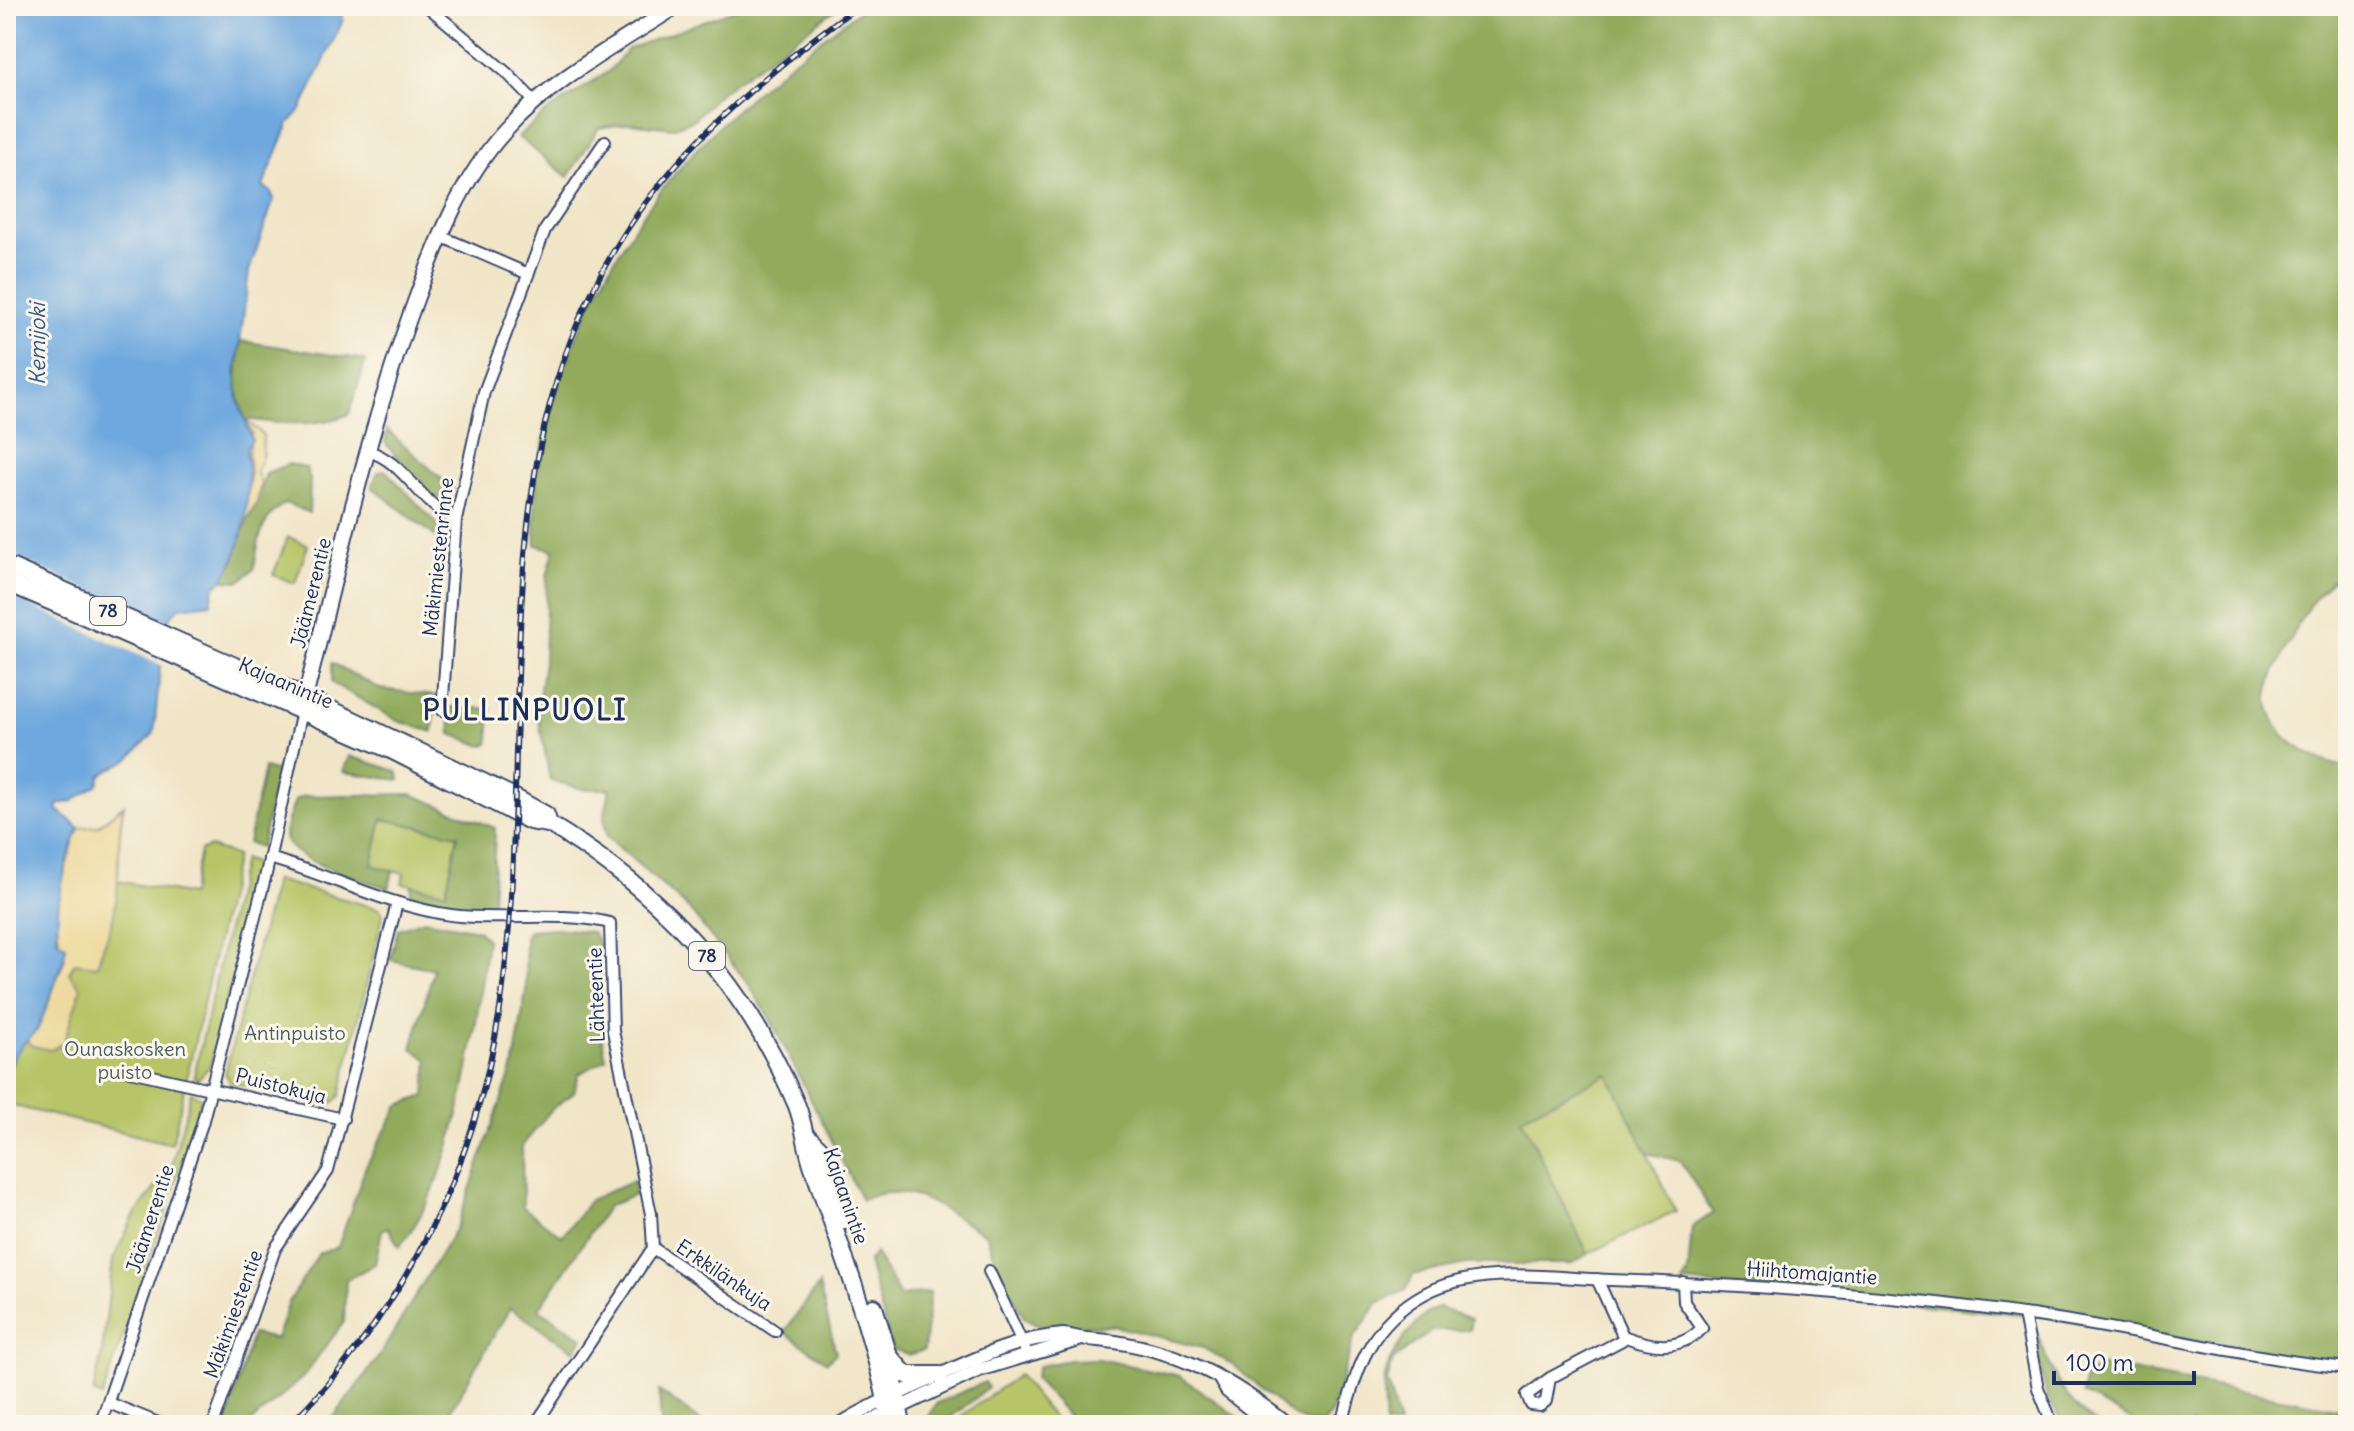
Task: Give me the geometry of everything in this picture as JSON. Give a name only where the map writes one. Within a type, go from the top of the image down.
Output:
[{"type":"main road","name":"Jäämerentie","points":[[304,704],[380,401],[440,236],[489,150],[535,102],[677,6]]},
{"type":"main road","name":"78","points":[[6,565],[206,663]]},
{"type":"main road","name":"78","points":[[6,582],[304,704],[508,794],[546,815],[549,824],[608,862],[693,937],[757,1025],[798,1108],[807,1136]]},
{"type":"main road","name":"Kajaanintie","points":[[807,1136],[821,1150],[889,1356],[892,1406]]},
{"type":"main road","name":"Kajaanintie","points":[[807,1136],[813,1168],[859,1294],[892,1406],[902,1425]]},
{"type":"main road","points":[[889,1356],[906,1375],[940,1375]]},
{"type":"street","points":[[432,7],[535,102]]},
{"type":"street","name":"Mäkimiestenrinne","points":[[442,710],[456,520],[475,422],[526,273],[545,230],[605,141]]},
{"type":"street","points":[[440,236],[526,273]]},
{"type":"street","points":[[368,451],[390,460],[434,509],[456,520]]},
{"type":"street","name":"Jäämerentie","points":[[100,1425],[178,1199],[211,1087],[304,704]]},
{"type":"street","name":"Lähteentie","points":[[269,858],[397,903],[451,915],[587,919],[610,923],[613,1031],[651,1214],[653,1248]]},
{"type":"street","name":"Mäkimiestentie","points":[[213,1425],[275,1249],[322,1185],[343,1119],[397,903]]},
{"type":"street","name":"Puistokuja","points":[[130,1071],[343,1119]]},
{"type":"street","points":[[535,1425],[653,1248]]},
{"type":"street","name":"Erkkilänkuja","points":[[653,1248],[775,1331]]},
{"type":"street","points":[[989,1271],[1025,1348]]},
{"type":"street","name":"Hiihtomajantie","points":[[1341,1423],[1355,1369],[1368,1345],[1399,1309],[1429,1291],[1479,1278],[1683,1282],[1902,1298],[2024,1314],[2348,1368]]},
{"type":"street","points":[[1597,1279],[1623,1336]]},
{"type":"street","points":[[1623,1336],[1665,1346],[1677,1345],[1702,1328],[1684,1302],[1683,1282]]},
{"type":"street","points":[[2024,1314],[2047,1422]]},
{"type":"street","points":[[1550,1378],[1622,1340],[1623,1336]]},
{"type":"street","points":[[863,1425],[940,1375],[976,1358],[1082,1339],[1149,1346],[1178,1355],[1221,1381],[1235,1385],[1289,1424]]},
{"type":"street","points":[[839,1425],[892,1406],[1025,1348]]},
{"type":"street","points":[[1221,1381],[1227,1391],[1270,1425]]},
{"type":"street","points":[[109,1403],[163,1425]]},
{"type":"green space","points":[[744,6],[840,6],[721,92],[693,120],[672,128],[629,123],[599,128],[568,177],[518,137],[544,114],[609,71],[628,49]]},
{"type":"green space","points":[[866,6],[2348,6],[2348,564],[2305,613],[2272,680],[2268,701],[2277,727],[2286,737],[2309,754],[2348,768],[2348,1368],[2047,1317],[1683,1282],[1688,1273],[1692,1227],[1713,1213],[1680,1161],[1647,1153],[1608,1074],[1521,1117],[1588,1254],[1570,1264],[1466,1264],[1413,1275],[1406,1290],[1378,1303],[1354,1338],[1331,1413],[1322,1424],[1306,1422],[1292,1415],[1233,1365],[1203,1348],[1114,1326],[1039,1325],[1024,1318],[994,1258],[986,1234],[926,1200],[911,1195],[879,1194],[862,1200],[770,1019],[747,982],[688,908],[607,837],[604,819],[610,789],[583,789],[550,780],[537,710],[544,662],[547,576],[554,550],[536,545],[535,501],[540,458],[563,373],[587,312],[615,258],[647,209],[683,164],[723,122],[767,82]]},
{"type":"green space","points":[[241,341],[366,360],[349,414],[312,423],[245,419],[238,389]]},
{"type":"green space","points":[[387,430],[453,489],[450,496],[434,498],[385,443]]},
{"type":"green space","points":[[289,464],[306,468],[310,479],[309,513],[286,503],[277,509],[262,531],[254,569],[240,581],[223,580],[235,559],[237,543],[257,502],[266,473]]},
{"type":"green space","points":[[385,470],[442,529],[446,545],[372,487],[378,472]]},
{"type":"green space","points":[[288,537],[308,545],[295,583],[273,575]]},
{"type":"green space","points":[[332,663],[380,689],[436,696],[433,732],[398,721],[332,683]]},
{"type":"green space","points":[[450,707],[491,709],[489,743],[483,746],[451,734]]},
{"type":"green space","points":[[349,756],[397,771],[400,780],[343,772]]},
{"type":"green space","points":[[264,768],[278,772],[261,847],[248,843]]},
{"type":"green space","points":[[411,794],[495,828],[492,913],[430,904],[411,896],[411,885],[446,892],[458,835],[382,819],[372,865],[393,871],[389,888],[313,862],[289,845],[285,836],[295,800],[303,796]]},
{"type":"green space","points":[[382,819],[458,835],[446,892],[402,883],[404,873],[371,866]]},
{"type":"green space","name":"Ounaskosken puisto","points":[[210,847],[236,856],[172,1144],[6,1104],[7,1074],[21,1042],[24,1039],[33,1046],[73,1013],[81,988],[69,974],[74,963],[97,966],[113,918],[117,881],[191,895],[200,851]]},
{"type":"green space","points":[[243,859],[256,864],[258,873],[210,1066],[197,1080],[194,1076]]},
{"type":"green space","name":"Antinpuisto","points":[[275,880],[380,909],[383,915],[340,1096],[333,1103],[319,1105],[230,1082],[225,1073]]},
{"type":"green space","points":[[424,920],[478,930],[487,940],[470,1058],[450,1142],[437,1181],[420,1217],[399,1247],[388,1227],[382,1230],[375,1264],[346,1280],[344,1322],[303,1377],[248,1425],[226,1425],[252,1334],[276,1339],[289,1302],[319,1253],[338,1247],[366,1166],[399,1105],[425,1096],[428,1060],[412,1048],[434,969],[390,960],[398,929]]},
{"type":"green space","points":[[556,928],[592,932],[599,944],[596,1009],[606,1059],[579,1074],[574,1092],[551,1110],[522,1146],[523,1207],[562,1236],[591,1199],[634,1181],[635,1195],[608,1206],[539,1309],[583,1338],[575,1351],[510,1308],[442,1425],[328,1425],[380,1355],[457,1226],[514,1064],[526,991],[525,938],[529,930]]},
{"type":"green space","points":[[1608,1074],[1676,1211],[1588,1254],[1521,1117]]},
{"type":"green space","points":[[191,1092],[201,1098],[167,1209],[102,1397],[93,1393],[102,1353],[113,1260],[133,1218],[172,1165]]},
{"type":"green space","points":[[875,1253],[900,1296],[930,1292],[924,1350],[909,1355],[892,1349],[868,1263]]},
{"type":"green space","points":[[819,1285],[836,1353],[827,1362],[784,1332]]},
{"type":"green space","points":[[1439,1308],[1471,1319],[1469,1330],[1431,1331],[1393,1360],[1387,1382],[1399,1425],[1385,1425],[1384,1385],[1393,1354],[1426,1314]]},
{"type":"green space","points":[[2037,1333],[2053,1373],[2067,1396],[2099,1425],[2065,1425],[2047,1398],[2033,1336]]},
{"type":"green space","points":[[1098,1359],[1180,1376],[1249,1425],[1077,1425],[1035,1379],[1038,1366]]},
{"type":"green space","points":[[2104,1366],[2348,1410],[2348,1425],[2139,1425],[2083,1394],[2085,1376]]},
{"type":"green space","points":[[1018,1375],[1059,1425],[949,1425]]},
{"type":"green space","points":[[985,1382],[988,1388],[941,1425],[922,1425],[937,1403]]},
{"type":"green space","points":[[659,1391],[706,1425],[661,1425]]},
{"type":"sand","points":[[245,419],[263,435],[262,459],[256,471],[261,483],[257,502],[245,522],[252,433]]},
{"type":"sand","points":[[124,805],[116,904],[97,966],[74,963],[69,973],[81,988],[64,1042],[51,1050],[33,1046],[24,1039],[37,1031],[65,958],[57,926],[58,910],[63,876],[79,828],[98,826]]},
{"type":"water","name":"Kemijoki","points":[[6,6],[343,6],[343,20],[301,110],[289,123],[263,186],[274,199],[249,271],[236,373],[238,400],[252,440],[246,448],[247,502],[240,542],[225,576],[214,588],[211,603],[179,607],[164,625],[154,733],[129,759],[101,775],[98,784],[73,801],[59,804],[57,809],[79,828],[66,869],[58,911],[57,940],[66,945],[65,952],[38,1027],[17,1052],[6,1078]]},
{"type":"pier","points":[[6,552],[168,627],[163,666],[6,594]]},
{"type":"railway","points":[[289,1425],[330,1381],[401,1284],[430,1231],[454,1177],[490,1062],[501,1002],[510,914],[519,649],[529,513],[544,427],[570,341],[613,253],[640,210],[671,171],[740,100],[858,6]]},
{"type":"district","name":"PULLINPUOLI","points":[[525,710]]}]
